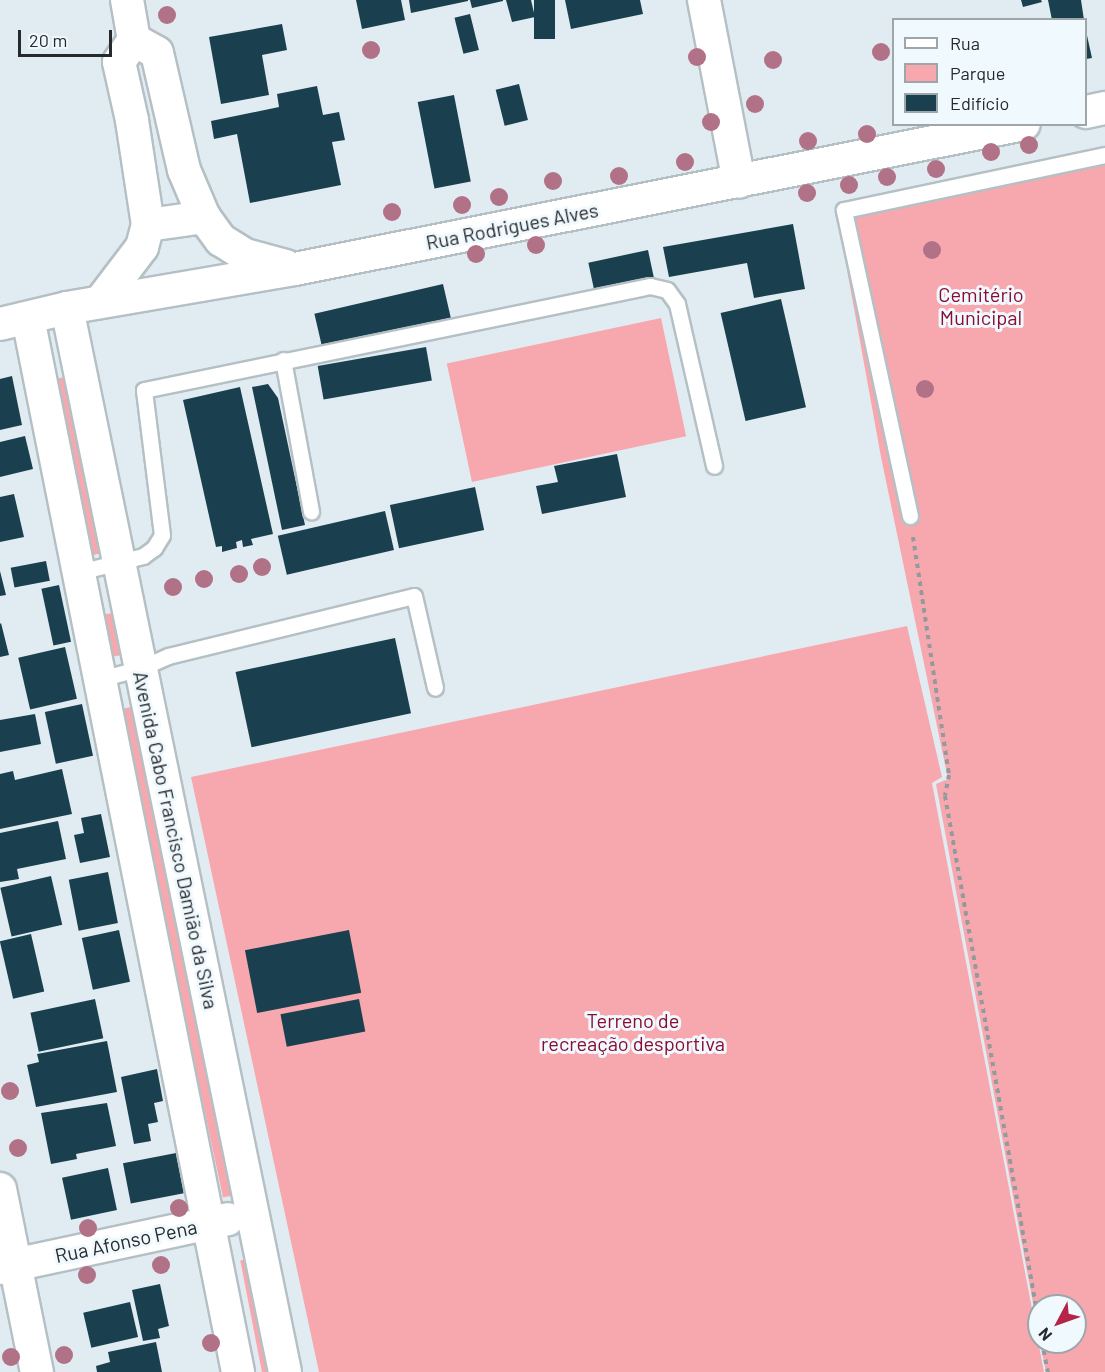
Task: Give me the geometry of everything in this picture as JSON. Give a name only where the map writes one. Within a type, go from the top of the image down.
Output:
[{"type":"street","points":[[101,301],[142,248],[148,225],[134,130],[119,62],[134,40],[127,0]]},
{"type":"street","points":[[704,0],[739,182]]},
{"type":"street","points":[[134,40],[157,53],[184,170],[204,217],[221,240],[245,255],[296,269]]},
{"type":"street","points":[[1087,112],[1105,108]]},
{"type":"street","name":"Rua Rodrigues Alves","points":[[14,321],[101,301],[296,269],[1014,126]]},
{"type":"street","points":[[148,225],[204,217]]},
{"type":"street","name":"Avenida Cabo Francisco Damião da Silva","points":[[67,308],[285,1372]]},
{"type":"street","name":"Avenida Cabo Francisco Damião da Silva","points":[[14,321],[79,572],[238,1372]]},
{"type":"street","points":[[0,1189],[8,1266],[37,1372]]},
{"type":"street","name":"Rua Afonso Pena","points":[[8,1266],[253,1214]]},
{"type":"lane","points":[[910,516],[844,210],[1105,155]]},
{"type":"lane","points":[[79,572],[120,564],[143,556],[154,548],[162,534],[144,390],[650,286],[667,290],[677,303],[714,466]]},
{"type":"lane","points":[[283,360],[311,511]]},
{"type":"lane","points":[[100,679],[141,668],[168,656],[414,596],[435,688]]},
{"type":"path","points":[[910,516],[949,775],[945,796],[1034,1294]]},
{"type":"path","points":[[1044,1354],[1048,1372]]},
{"type":"green space","name":"Cemitério Municipal","points":[[1105,153],[1105,1372],[1046,1372],[1042,1354],[1087,1354],[1087,1294],[1031,1294],[936,784],[948,779],[881,457],[836,209]]},
{"type":"green space","points":[[661,318],[686,436],[472,482],[447,364]]},
{"type":"green space","points":[[65,377],[99,554],[91,555],[56,379]]},
{"type":"green space","points":[[112,613],[120,655],[111,657],[103,615]]},
{"type":"green space","name":"Terreno de recreação desportiva","points":[[907,626],[942,777],[932,783],[1029,1294],[1027,1294],[1027,1354],[1041,1354],[1044,1372],[319,1372],[191,777]]},
{"type":"green space","points":[[131,707],[235,1195],[223,1198],[119,709]]},
{"type":"green space","points":[[253,1258],[275,1372],[262,1372],[240,1260]]},
{"type":"building","points":[[356,0],[401,0],[405,20],[362,29]]},
{"type":"building","points":[[409,0],[468,0],[468,1],[411,13]]},
{"type":"building","points":[[470,0],[503,0],[503,1],[472,8]]},
{"type":"building","points":[[506,0],[531,0],[535,17],[512,22]]},
{"type":"building","points":[[534,0],[555,0],[555,39],[534,39]]},
{"type":"building","points":[[565,0],[640,0],[643,14],[571,29]]},
{"type":"building","points":[[1021,0],[1041,0],[1042,2],[1023,7]]},
{"type":"building","points":[[1048,0],[1081,0],[1084,18],[1052,18]]},
{"type":"building","points":[[470,14],[479,50],[463,54],[454,18]]},
{"type":"building","points":[[282,24],[287,50],[262,55],[269,95],[221,104],[209,37]]},
{"type":"building","points":[[1087,36],[1092,58],[1087,59]]},
{"type":"building","points":[[519,84],[528,120],[505,126],[496,90]]},
{"type":"building","points":[[317,86],[323,115],[339,112],[345,140],[332,142],[341,185],[250,203],[237,134],[214,139],[211,121],[279,107],[277,94]]},
{"type":"building","points":[[454,95],[471,181],[434,188],[418,102]]},
{"type":"building","points":[[793,224],[805,289],[754,298],[747,263],[669,277],[663,247]]},
{"type":"building","points":[[648,250],[654,279],[595,292],[588,263]]},
{"type":"building","points":[[443,284],[451,318],[322,348],[314,314]]},
{"type":"building","points":[[781,299],[806,407],[746,421],[721,313]]},
{"type":"building","points":[[426,347],[432,380],[324,400],[318,366]]},
{"type":"building","points":[[12,376],[22,425],[0,430],[0,379]]},
{"type":"building","points":[[268,384],[278,398],[305,525],[282,530],[252,387]]},
{"type":"building","points":[[240,387],[273,534],[251,539],[253,545],[243,547],[242,540],[236,542],[237,548],[222,552],[222,546],[216,547],[183,400]]},
{"type":"building","points":[[25,436],[33,469],[0,477],[0,442]]},
{"type":"building","points":[[617,454],[626,497],[542,514],[536,486],[558,482],[554,466]]},
{"type":"building","points":[[475,487],[484,530],[399,548],[390,505]]},
{"type":"building","points":[[14,494],[24,537],[0,542],[0,497]]},
{"type":"building","points":[[385,511],[394,550],[287,575],[278,536]]},
{"type":"building","points":[[46,561],[50,581],[14,588],[11,568]]},
{"type":"building","points":[[0,571],[6,595],[0,596]]},
{"type":"building","points":[[59,585],[71,642],[53,645],[41,589]]},
{"type":"building","points":[[0,624],[9,655],[0,657]]},
{"type":"building","points":[[395,638],[411,713],[252,747],[236,672]]},
{"type":"building","points":[[65,647],[77,699],[30,709],[18,658]]},
{"type":"building","points":[[82,704],[93,756],[56,764],[45,712]]},
{"type":"building","points":[[35,714],[41,744],[0,752],[0,720]]},
{"type":"building","points":[[62,769],[72,814],[0,829],[0,774],[13,771],[15,780]]},
{"type":"building","points":[[101,814],[110,857],[80,863],[74,835],[84,833],[81,818]]},
{"type":"building","points":[[58,821],[66,859],[17,869],[19,879],[0,882],[0,833]]},
{"type":"building","points":[[108,872],[118,923],[79,931],[69,880]]},
{"type":"building","points":[[51,876],[62,925],[12,936],[0,888]]},
{"type":"building","points":[[119,930],[130,982],[93,990],[82,938]]},
{"type":"building","points":[[349,930],[361,993],[257,1013],[245,950]]},
{"type":"building","points":[[31,934],[44,991],[13,999],[0,941]]},
{"type":"building","points":[[95,999],[103,1038],[39,1052],[30,1013]]},
{"type":"building","points":[[359,999],[365,1031],[287,1047],[280,1014]]},
{"type":"building","points":[[107,1041],[117,1092],[36,1107],[27,1065],[39,1062],[37,1054]]},
{"type":"building","points":[[157,1069],[163,1101],[154,1103],[158,1122],[148,1124],[151,1141],[134,1144],[121,1077]]},
{"type":"building","points":[[107,1103],[116,1146],[76,1154],[77,1159],[51,1164],[41,1113]]},
{"type":"building","points":[[176,1153],[184,1193],[131,1204],[123,1163]]},
{"type":"building","points":[[108,1168],[117,1210],[71,1220],[62,1178]]},
{"type":"building","points":[[160,1284],[169,1326],[158,1329],[160,1338],[143,1341],[132,1290]]},
{"type":"building","points":[[130,1302],[138,1337],[91,1348],[83,1313]]},
{"type":"building","points":[[156,1342],[162,1372],[97,1372],[96,1366],[110,1362],[108,1352]]}]
